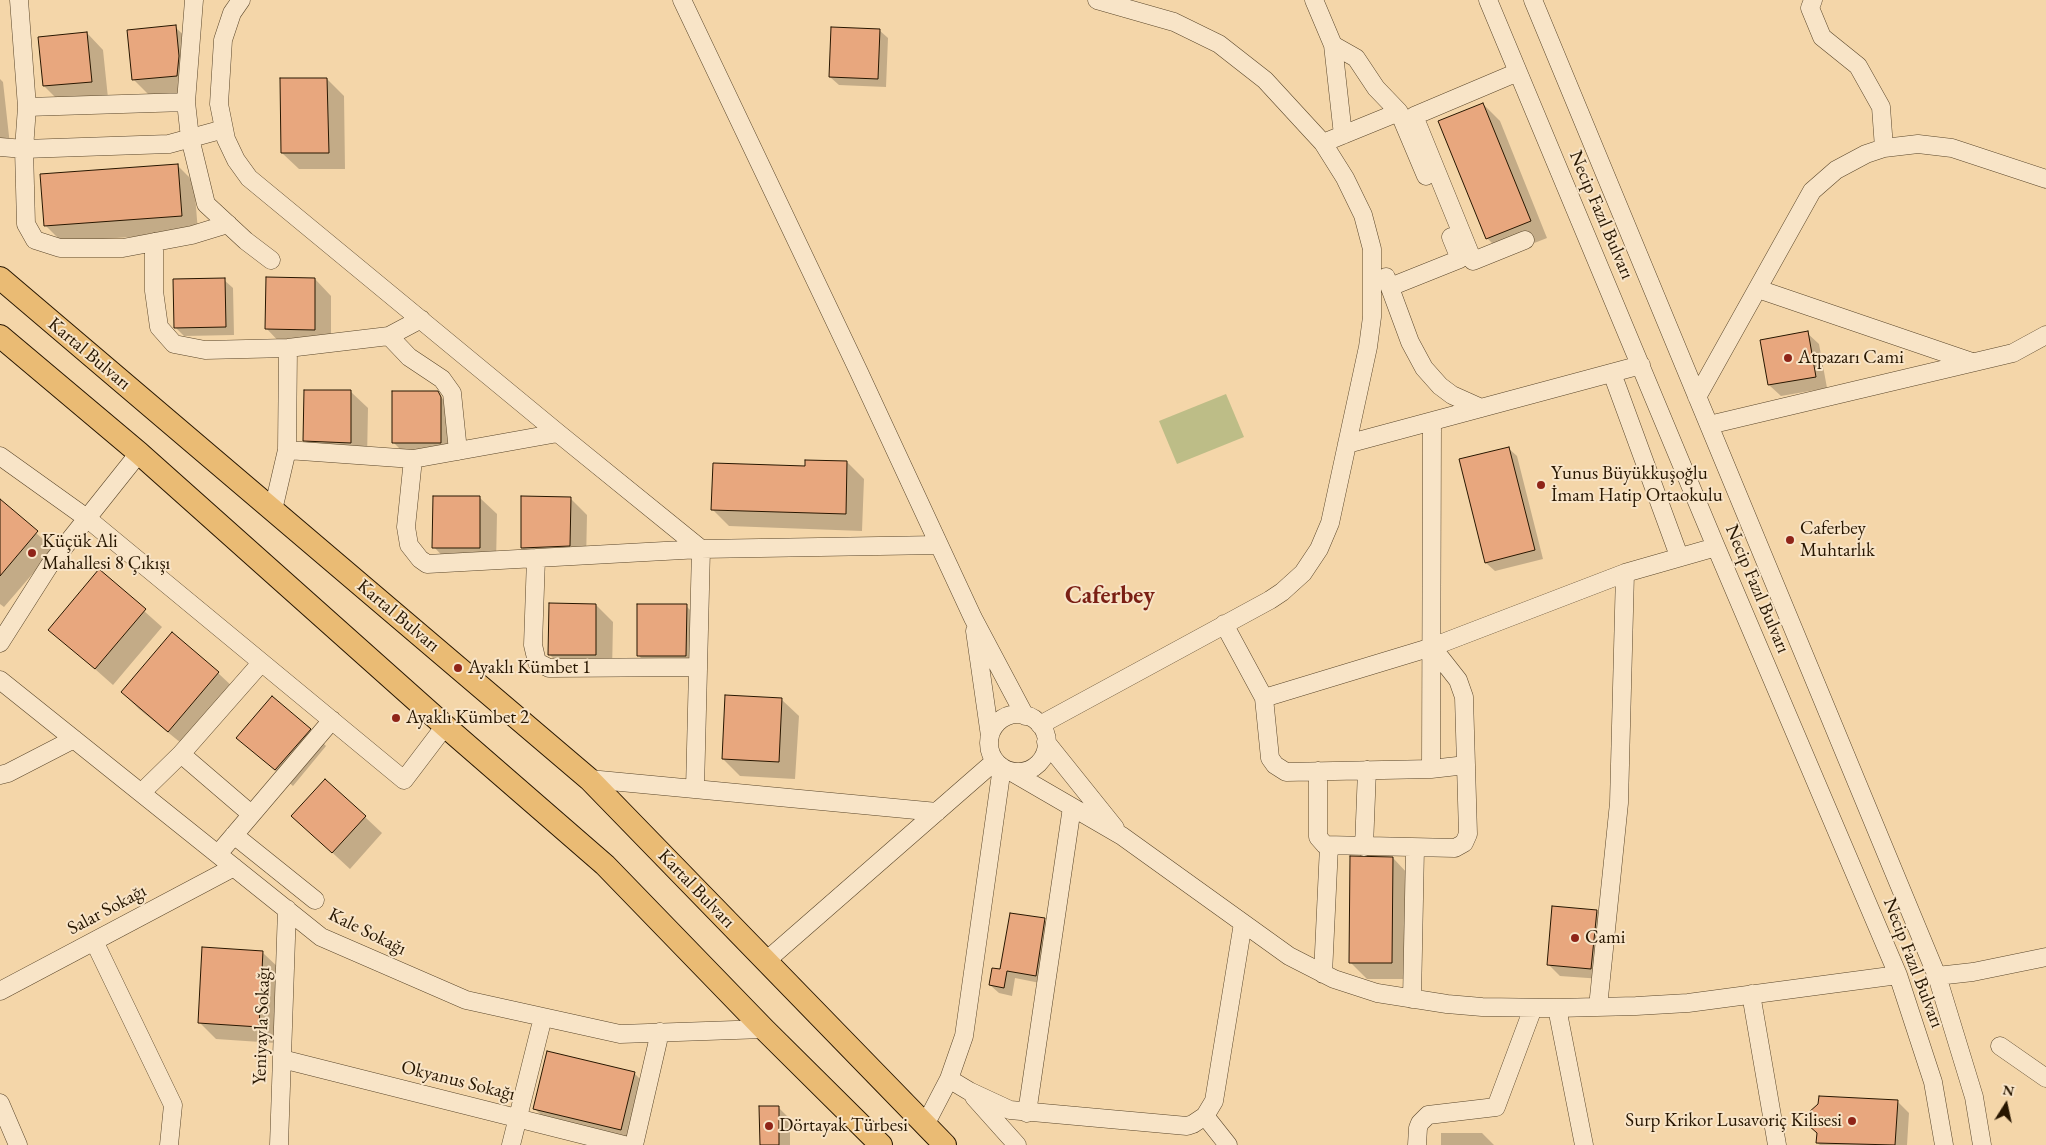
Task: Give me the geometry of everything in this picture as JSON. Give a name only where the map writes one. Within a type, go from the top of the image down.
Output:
[{"type":"main road","name":"Kartal Bulvarı","points":[[0,278],[589,779],[944,1145]]},
{"type":"main road","points":[[0,336],[140,453],[445,726],[605,864],[871,1141]]},
{"type":"street","points":[[19,0],[27,107],[24,149],[26,224],[35,240],[60,248],[123,248],[192,234],[228,224]]},
{"type":"street","points":[[194,0],[186,102],[190,138],[206,204],[246,241],[271,260]]},
{"type":"street","points":[[240,0],[232,13],[223,40],[219,104],[224,130],[236,160],[249,178],[558,433],[701,548]]},
{"type":"street","points":[[682,0],[858,370],[938,545],[973,618],[1025,716]]},
{"type":"street","points":[[1097,0],[1174,22],[1219,44],[1266,80],[1323,144],[1355,196],[1363,215],[1372,249],[1390,287],[1410,342],[1424,368],[1440,386],[1452,395],[1480,408]]},
{"type":"street","points":[[1314,0],[1333,45],[1342,135]]},
{"type":"street","name":"Necip Fazıl Bulvarı","points":[[1488,0],[1716,547],[1898,975],[1933,1082],[1944,1145]]},
{"type":"street","name":"Necip Fazıl Bulvarı","points":[[1533,0],[1937,976],[1974,1097],[1982,1145]]},
{"type":"street","points":[[1813,0],[1810,8],[1822,38],[1858,66],[1881,107],[1884,148]]},
{"type":"street","points":[[1333,45],[1356,58],[1376,88],[1399,112],[1460,259],[1390,287]]},
{"type":"street","points":[[1518,72],[1414,116],[1473,261],[1525,240]]},
{"type":"street","points":[[27,107],[186,102]]},
{"type":"street","points":[[1323,144],[1399,112]]},
{"type":"street","points":[[0,147],[24,149],[169,144],[224,130]]},
{"type":"street","points":[[1697,397],[1812,191],[1823,180],[1850,161],[1884,148],[1918,144],[1952,148],[2046,178]]},
{"type":"street","points":[[154,242],[154,291],[159,327],[174,344],[205,350],[288,348],[389,336],[421,319]]},
{"type":"street","points":[[1043,734],[1224,624],[1282,592],[1312,562],[1330,523],[1368,347],[1372,317],[1372,249]]},
{"type":"street","points":[[1758,289],[1973,362]]},
{"type":"street","points":[[1709,425],[2013,353],[2046,335]]},
{"type":"street","points":[[389,336],[410,358],[442,379],[452,393],[458,451]]},
{"type":"street","points":[[273,510],[287,450],[288,348]]},
{"type":"street","points":[[1347,444],[1641,365]]},
{"type":"street","points":[[1612,373],[1679,556]]},
{"type":"street","points":[[1431,769],[1432,421]]},
{"type":"street","points":[[287,450],[413,459],[558,433]]},
{"type":"street","points":[[0,643],[50,566],[140,453]]},
{"type":"street","points":[[0,456],[88,519],[404,780],[445,726]]},
{"type":"street","points":[[413,459],[406,536],[408,545],[420,559],[428,564],[701,548],[938,545]]},
{"type":"street","points":[[1264,698],[1432,647],[1625,573],[1679,556],[1716,547]]},
{"type":"street","points":[[695,789],[701,548]]},
{"type":"street","points":[[536,558],[533,645],[537,662],[549,668],[698,667]]},
{"type":"street","points":[[1598,1007],[1619,803],[1625,573]]},
{"type":"street","points":[[973,618],[990,736]]},
{"type":"street","points":[[1224,624],[1264,698],[1270,758],[1274,765],[1286,772],[1431,769],[1466,765]]},
{"type":"street","points":[[1318,771],[1318,837],[1321,842],[1329,846],[1455,848],[1464,843],[1467,839],[1464,697],[1458,680],[1432,647]]},
{"type":"street","points":[[142,793],[181,754],[262,663]]},
{"type":"street","name":"Kale Sokağı","points":[[0,680],[321,937],[466,1000],[620,1034],[764,1029]]},
{"type":"street","points":[[1122,836],[1033,719],[1016,715],[999,721],[993,728],[989,745],[1002,767],[1122,836],[1289,956],[1323,974],[1378,993],[1482,1007],[1598,1007],[1688,1003],[1898,975]]},
{"type":"street","points":[[218,854],[332,720]]},
{"type":"street","points":[[1002,767],[1019,772],[1036,766],[1046,751],[1043,734]]},
{"type":"street","points":[[0,775],[8,773],[74,739]]},
{"type":"street","points":[[181,754],[251,814]]},
{"type":"street","points":[[766,961],[937,812],[1002,767]]},
{"type":"street","points":[[925,1125],[950,1080],[959,1056],[968,1016],[1002,767]]},
{"type":"street","points":[[1364,847],[1367,770]]},
{"type":"street","points":[[589,779],[937,812]]},
{"type":"street","points":[[1027,1113],[1072,807]]},
{"type":"street","points":[[234,835],[316,900]]},
{"type":"street","points":[[1323,974],[1329,846]]},
{"type":"street","points":[[1412,999],[1415,848]]},
{"type":"street","name":"Salar Sokağı","points":[[0,991],[234,867]]},
{"type":"street","name":"Yeniyayla Sokağı","points":[[279,1145],[287,909]]},
{"type":"street","points":[[950,1080],[1010,1110],[1186,1126],[1193,1124],[1205,1116],[1214,1100],[1216,1092],[1243,923]]},
{"type":"street","points":[[94,941],[173,1105],[169,1145]]},
{"type":"street","points":[[1937,976],[1999,968],[2046,957]]},
{"type":"street","points":[[1751,994],[1777,1145]]},
{"type":"street","points":[[1417,1145],[1418,1128],[1420,1123],[1428,1116],[1496,1107],[1533,1008]]},
{"type":"street","points":[[1557,1008],[1584,1145]]},
{"type":"street","points":[[511,1145],[542,1017]]},
{"type":"street","points":[[634,1145],[660,1032]]},
{"type":"street","points":[[2000,1046],[2046,1078]]},
{"type":"street","name":"Okyanus Sokağı","points":[[282,1059],[624,1145]]},
{"type":"street","points":[[969,1091],[1017,1145]]},
{"type":"street","points":[[0,1103],[18,1145]]},
{"type":"street","points":[[1205,1116],[1228,1145]]},
{"type":"green space","points":[[1226,394],[1244,437],[1177,464],[1159,421]]},
{"type":"building","points":[[176,25],[179,56],[177,76],[132,80],[127,30]]},
{"type":"building","points":[[831,27],[880,29],[878,79],[829,77]]},
{"type":"building","points":[[87,32],[92,82],[43,86],[38,37]]},
{"type":"building","points":[[280,78],[327,78],[329,153],[281,153]]},
{"type":"building","points":[[1483,103],[1531,221],[1486,239],[1438,121]]},
{"type":"building","points":[[178,164],[182,216],[44,226],[40,174]]},
{"type":"building","points":[[266,277],[315,278],[315,330],[265,329]]},
{"type":"building","points":[[225,278],[226,327],[174,328],[173,279]]},
{"type":"building","name":"Atpazarı Cami","points":[[1808,331],[1816,377],[1768,385],[1760,340]]},
{"type":"building","points":[[304,390],[351,390],[351,443],[303,441]]},
{"type":"building","points":[[392,391],[438,391],[441,397],[441,443],[392,443]]},
{"type":"building","points":[[1509,447],[1535,550],[1485,563],[1459,459]]},
{"type":"building","points":[[805,460],[847,461],[846,514],[711,510],[713,463],[805,466]]},
{"type":"building","points":[[433,496],[480,496],[480,548],[432,548]]},
{"type":"building","points":[[521,496],[571,497],[570,546],[521,548]]},
{"type":"building","points":[[0,499],[38,531],[0,576]]},
{"type":"building","points":[[99,569],[146,609],[95,669],[48,630]]},
{"type":"building","points":[[549,603],[596,604],[596,655],[548,655]]},
{"type":"building","points":[[637,604],[687,604],[686,656],[637,656]]},
{"type":"building","points":[[172,632],[219,672],[168,732],[121,692]]},
{"type":"building","points":[[725,695],[782,698],[779,762],[722,759]]},
{"type":"building","points":[[272,696],[311,729],[275,770],[236,738]]},
{"type":"building","points":[[325,779],[366,816],[332,853],[291,816]]},
{"type":"building","points":[[1350,856],[1393,857],[1392,963],[1349,963]]},
{"type":"building","name":"Cami","points":[[1552,906],[1597,910],[1591,969],[1547,965]]},
{"type":"building","points":[[1010,913],[1045,918],[1036,976],[1007,971],[1004,988],[989,985],[992,968],[1000,969]]},
{"type":"building","points":[[202,947],[263,951],[259,1027],[198,1023]]},
{"type":"building","points":[[547,1051],[635,1072],[621,1130],[533,1109]]},
{"type":"building","name":"Surp Krikor Lusavoriç Kilisesi","points":[[1819,1096],[1898,1100],[1895,1145],[1816,1143],[1817,1133],[1808,1125],[1806,1119],[1808,1113],[1818,1104]]},
{"type":"building","name":"Dörtayak Türbesi","points":[[759,1106],[779,1106],[779,1145],[760,1145]]},
{"type":"place","name":"Atpazarı Cami","points":[[1788,358]]},
{"type":"place","name":"Yunus Büyükkuşoğlu İmam Hatip Ortaokulu","points":[[1541,485]]},
{"type":"place","name":"Caferbey Muhtarlık","points":[[1790,540]]},
{"type":"place","name":"Küçük Ali Mahallesi 8 Çıkışı","points":[[32,553]]},
{"type":"place","name":"Ayaklı Kümbet 1","points":[[458,668]]},
{"type":"place","name":"Ayaklı Kümbet 2","points":[[396,718]]},
{"type":"place","name":"Cami","points":[[1575,938]]},
{"type":"place","name":"Surp Krikor Lusavoriç Kilisesi","points":[[1852,1121]]},
{"type":"place","name":"Dörtayak Türbesi","points":[[769,1126]]},
{"type":"district","name":"Caferbey","points":[[1110,596]]}]
